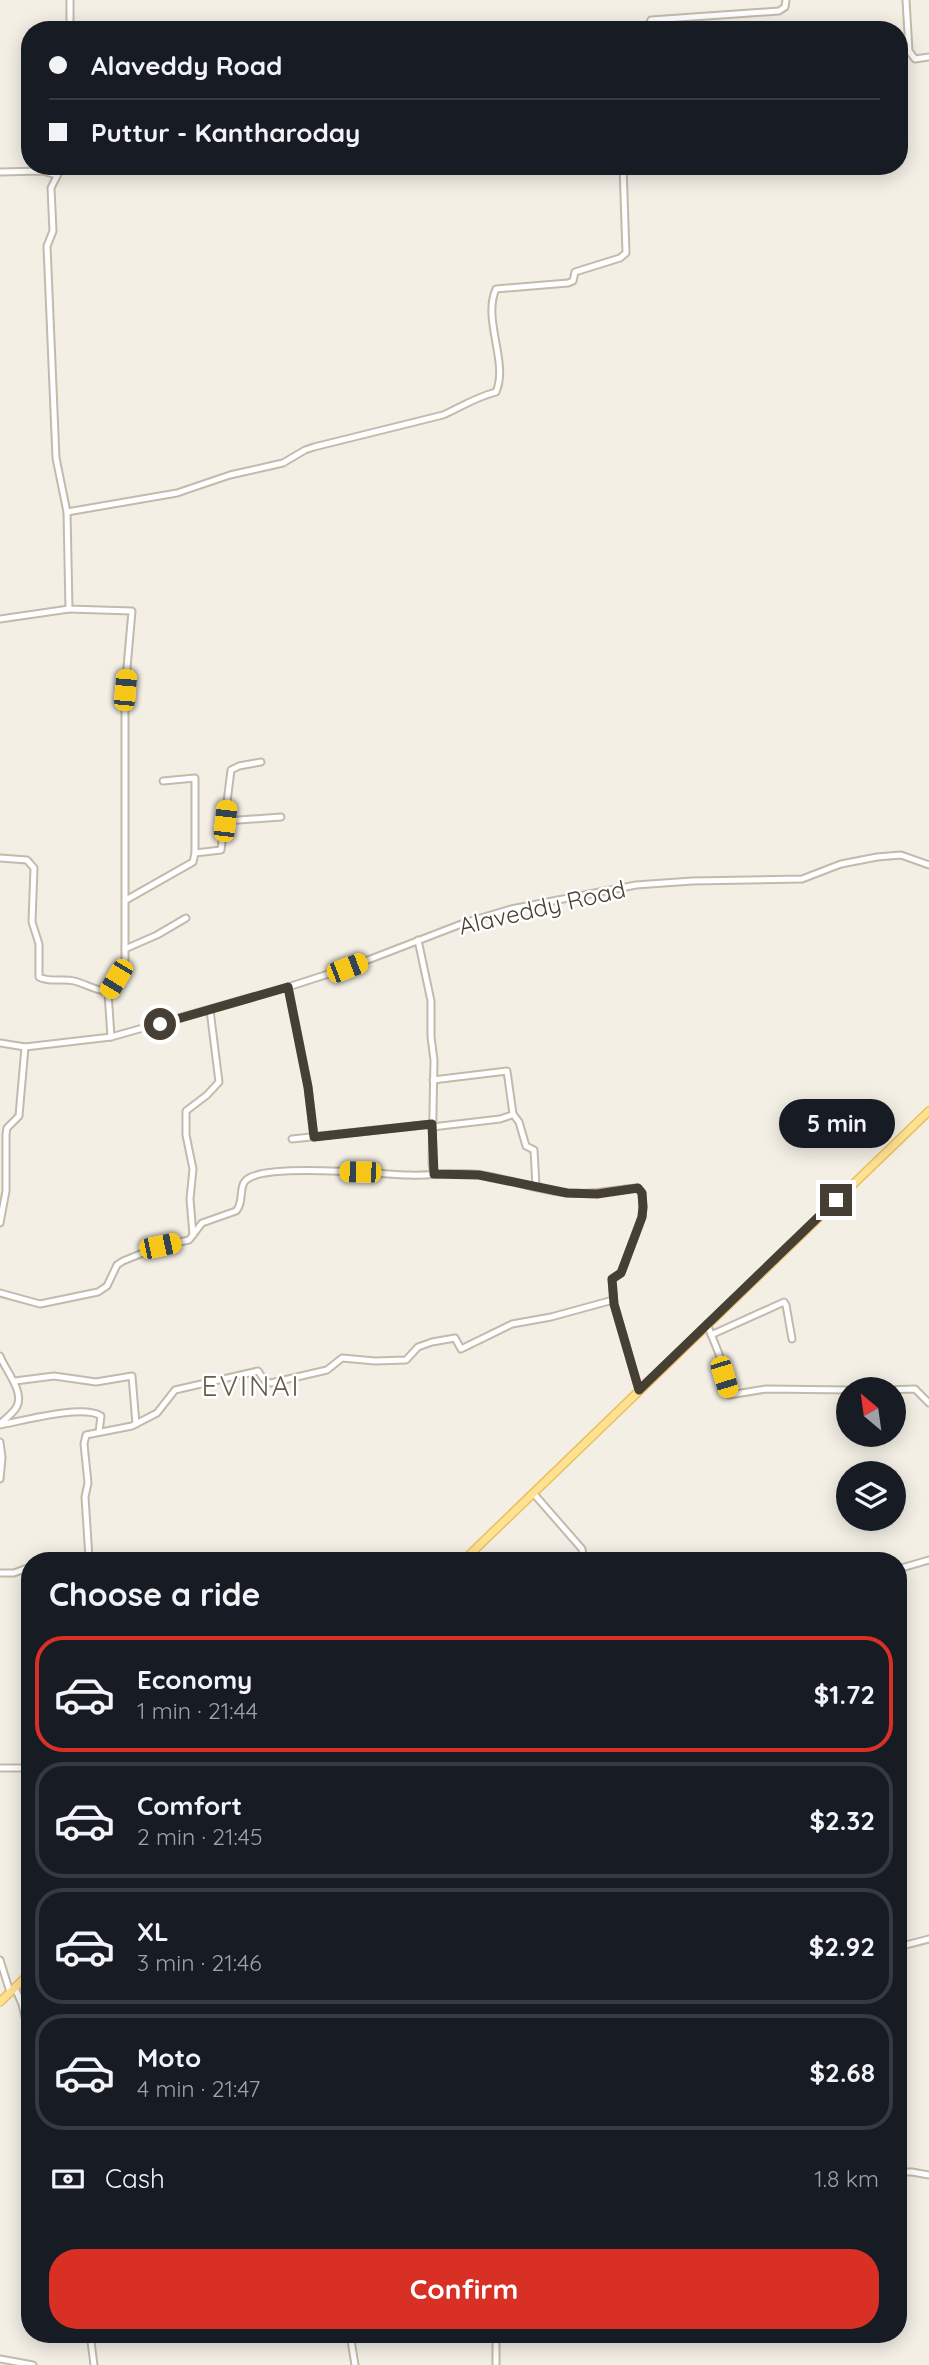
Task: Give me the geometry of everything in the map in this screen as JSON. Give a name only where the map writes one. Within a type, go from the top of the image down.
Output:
[{"type":"main road","points":[[473,1552],[929,1111]]},
{"type":"main road","points":[[0,2002],[21,1982]]},
{"type":"street","points":[[70,0],[70,21]]},
{"type":"street","points":[[651,21],[779,11],[785,7],[786,0]]},
{"type":"street","points":[[906,0],[906,21]]},
{"type":"street","points":[[908,34],[911,57],[929,57]]},
{"type":"street","points":[[0,172],[21,172]]},
{"type":"street","points":[[57,175],[51,188],[53,231],[47,246],[56,458],[67,512],[69,609]]},
{"type":"street","points":[[67,512],[177,493],[230,475],[283,463],[314,447],[443,415],[478,396],[496,392],[498,347],[493,335],[493,295],[496,289],[568,283],[573,281],[575,272],[620,258],[626,253],[623,175]]},
{"type":"street","points":[[0,619],[69,609],[132,611],[125,690],[125,964],[108,992],[111,1037]]},
{"type":"street","points":[[195,853],[221,850],[231,770],[261,762]]},
{"type":"street","points":[[126,900],[193,862],[195,778],[163,780]]},
{"type":"street","points":[[225,821],[281,817]]},
{"type":"street","name":"Alaveddy Road","points":[[0,1043],[25,1047],[111,1037],[288,987],[511,909],[636,885],[802,879],[841,864],[901,855],[929,865]]},
{"type":"street","points":[[0,858],[27,860],[34,868],[33,922],[39,944],[39,977],[46,980],[74,981],[108,992]]},
{"type":"street","points":[[125,949],[186,918]]},
{"type":"street","points":[[418,940],[431,1001],[434,1174]]},
{"type":"street","points":[[288,987],[308,1087],[314,1137]]},
{"type":"street","points":[[193,1238],[190,1199],[193,1169],[186,1135],[186,1111],[219,1082],[210,1010]]},
{"type":"street","points":[[0,1223],[6,1191],[6,1134],[7,1128],[19,1116],[25,1047]]},
{"type":"street","points":[[433,1080],[507,1071],[513,1114],[519,1122],[526,1146],[534,1150],[536,1186]]},
{"type":"street","points":[[292,1139],[500,1119],[512,1115]]},
{"type":"street","points":[[193,1238],[202,1223],[240,1208],[243,1184],[247,1178],[292,1171],[473,1174],[567,1193],[597,1194],[638,1188],[642,1193],[642,1217],[621,1273],[612,1279],[613,1300],[639,1390]]},
{"type":"street","points":[[0,1293],[40,1304],[87,1296],[107,1286],[117,1265],[123,1261],[160,1246],[193,1238]]},
{"type":"street","points":[[89,1552],[85,1497],[88,1483],[84,1444],[86,1435],[136,1424],[157,1413],[175,1390],[251,1371],[258,1371],[265,1381],[271,1383],[327,1370],[342,1358],[406,1360],[418,1347],[455,1338],[461,1349],[512,1324],[551,1317],[613,1300]]},
{"type":"street","points":[[711,1335],[784,1302],[792,1339]]},
{"type":"street","points":[[707,1324],[719,1354],[729,1395],[766,1389],[836,1390]]},
{"type":"street","points":[[0,1356],[4,1368],[15,1381],[19,1402],[0,1425]]},
{"type":"street","points":[[15,1381],[54,1376],[96,1382],[132,1376],[136,1424]]},
{"type":"street","points":[[906,1389],[915,1389],[929,1403]]},
{"type":"street","points":[[0,1425],[94,1411],[101,1416],[99,1432]]},
{"type":"street","points":[[0,1443],[0,1479]]},
{"type":"street","points":[[534,1494],[582,1552]]},
{"type":"street","points":[[907,1566],[929,1560]]},
{"type":"street","points":[[0,1573],[21,1570]]},
{"type":"street","points":[[0,1768],[21,1768]]},
{"type":"street","points":[[907,1945],[929,1939]]},
{"type":"street","points":[[0,1960],[12,1990],[21,2003]]},
{"type":"street","points":[[907,2173],[929,2175]]},
{"type":"street","points":[[91,2343],[94,2365]]},
{"type":"street","points":[[351,2343],[355,2365]]},
{"type":"street","points":[[496,2343],[496,2365]]},
{"type":"street","points":[[0,2359],[33,2365]]},
{"type":"district","name":"EVINAI","points":[[251,1385]]},
{"type":"route","points":[[160,1024],[288,987],[308,1087],[314,1137],[432,1124],[434,1174],[495,1177],[567,1193],[597,1194],[638,1188],[642,1193],[642,1217],[621,1273],[612,1279],[614,1304],[639,1390],[836,1200]]}]
